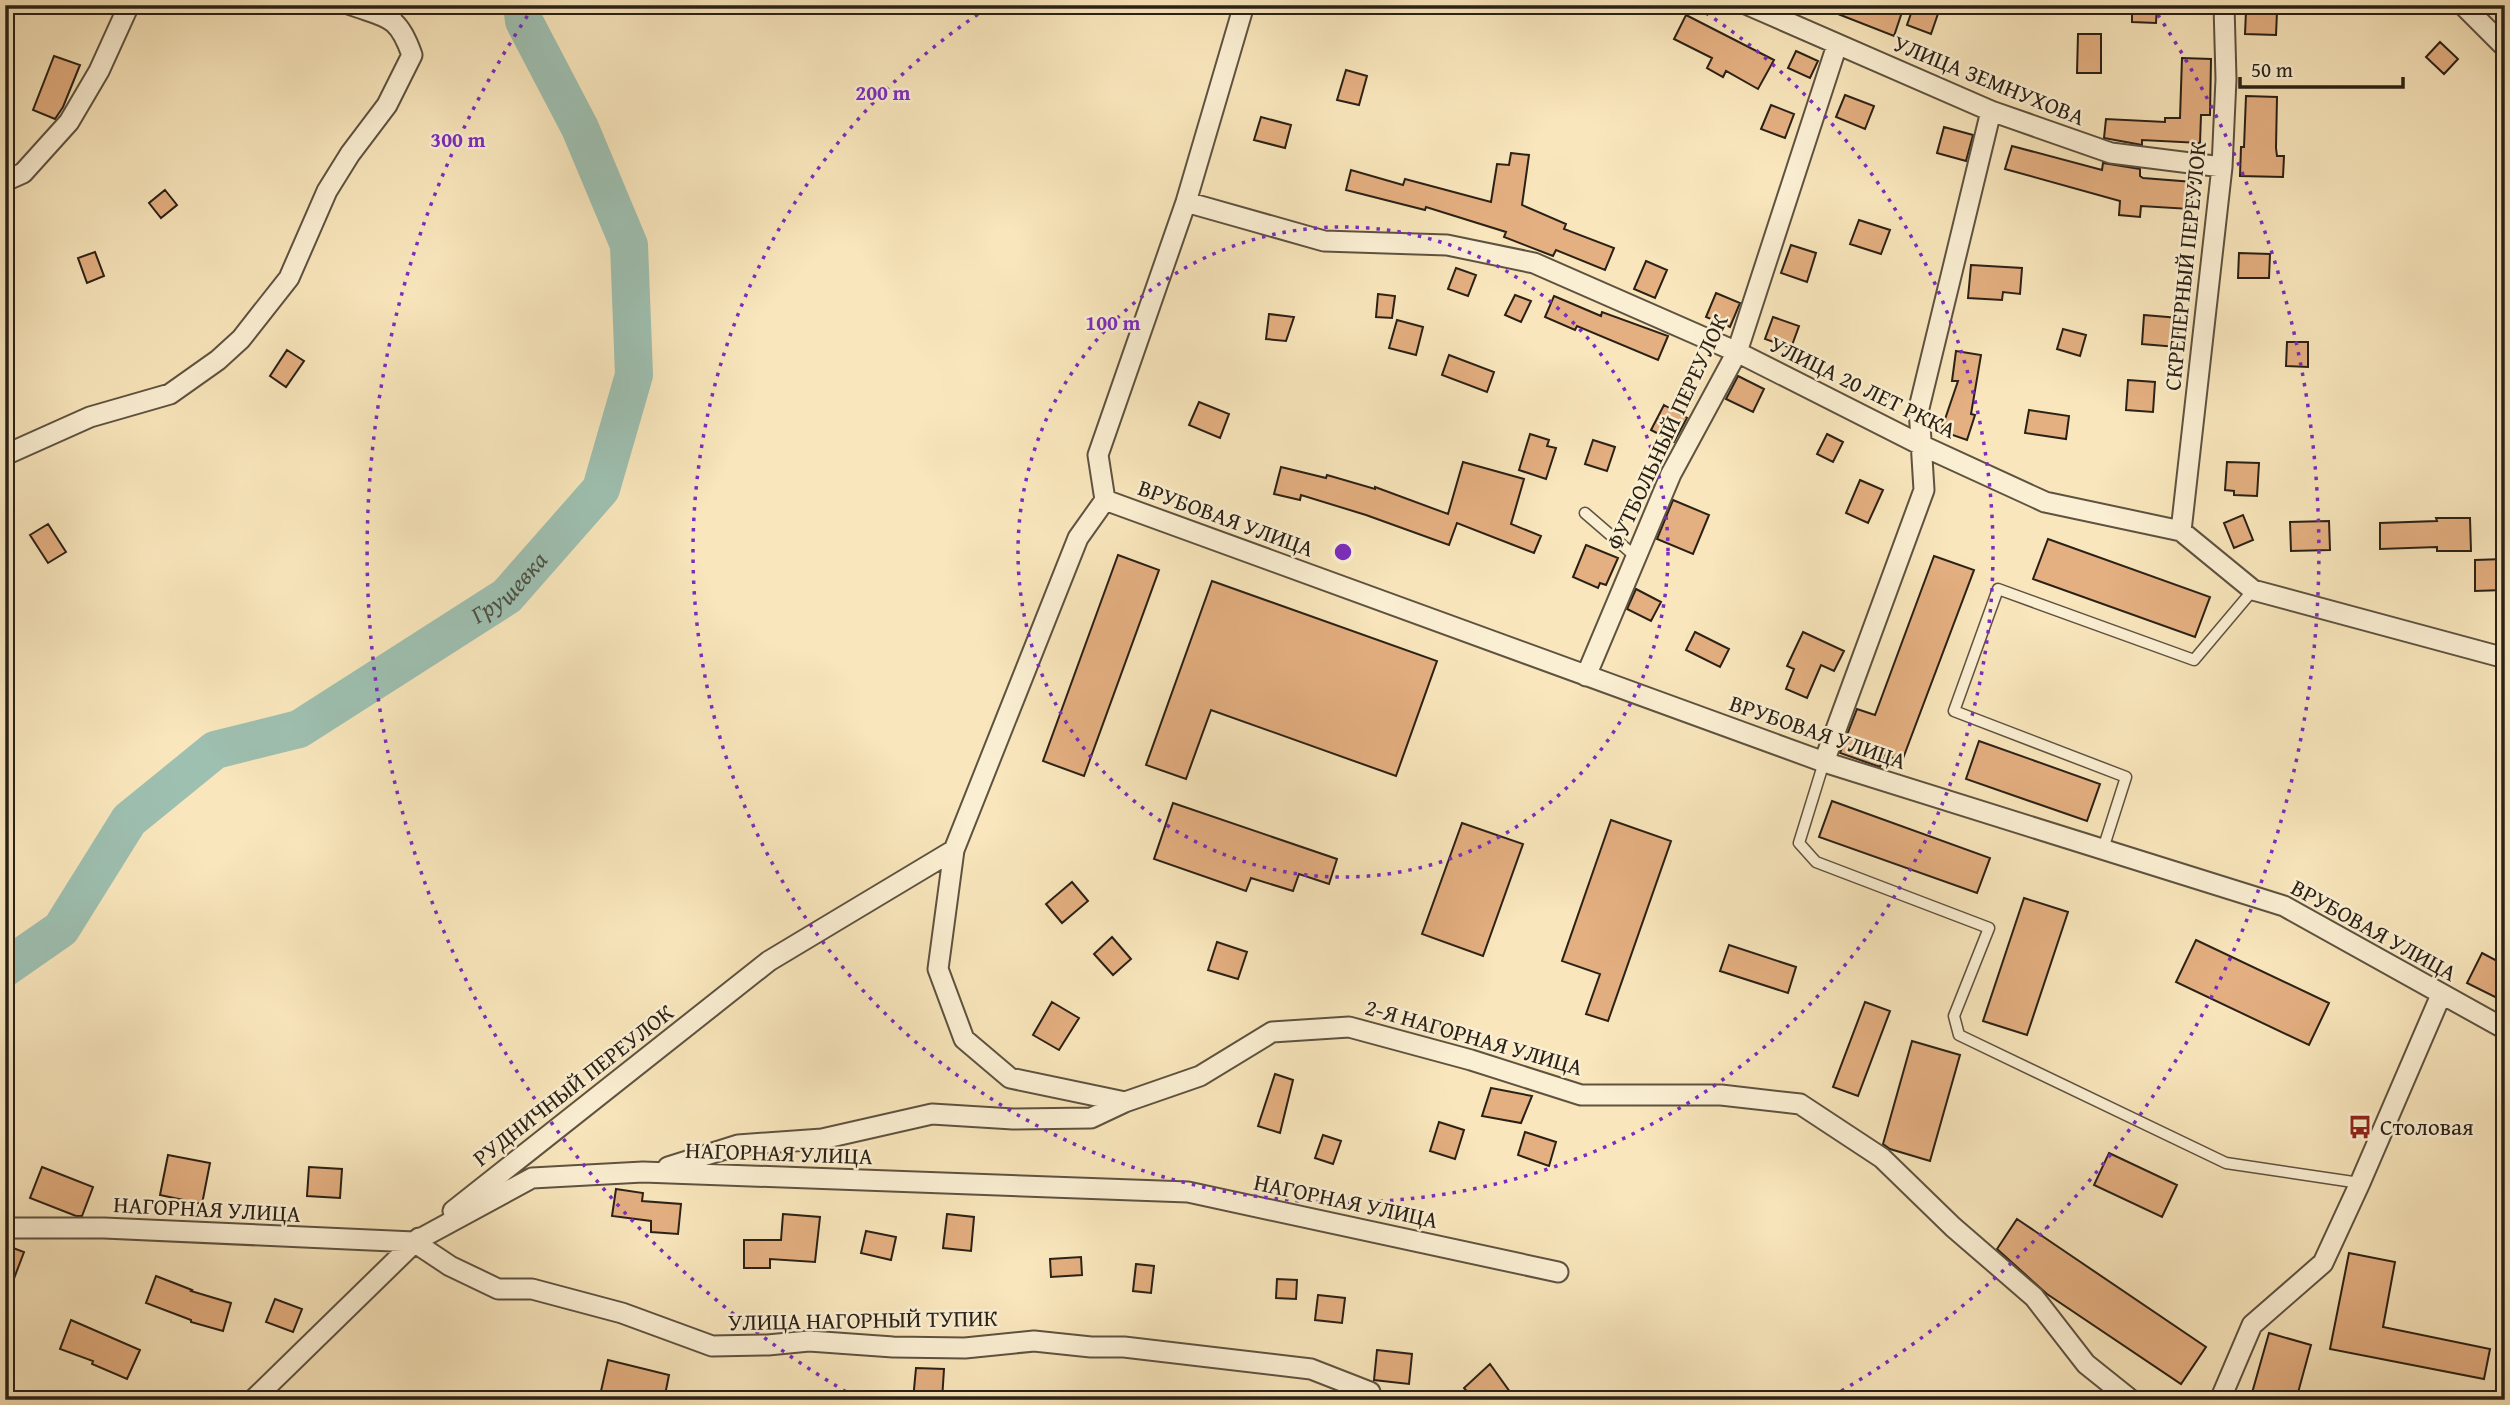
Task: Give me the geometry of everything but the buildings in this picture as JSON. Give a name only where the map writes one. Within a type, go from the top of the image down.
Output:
[{"type":"street","points":[[5,181],[23,173],[69,122],[99,71],[129,5]]},
{"type":"street","points":[[5,455],[90,417],[170,394],[218,360],[241,339],[289,278],[327,191],[350,154],[387,105],[412,55],[396,13],[351,5]]},
{"type":"street","points":[[1125,1102],[1010,1078],[964,1039],[938,969],[954,850],[1077,538],[1105,499],[1098,455],[1186,202],[1244,5]]},
{"type":"street","name":"УЛИЦА ЗЕМНУХОВА","points":[[1748,5],[1991,111],[2111,153],[2222,167]]},
{"type":"street","name":"СКРЕПЕРНЫЙ ПЕРЕУЛОК","points":[[2181,531],[2222,167],[2226,79],[2224,5]]},
{"type":"street","points":[[2463,5],[2505,47]]},
{"type":"street","name":"ФУТБОЛЬНЫЙ ПЕРЕУЛОК","points":[[1586,676],[1671,474],[1737,352],[1837,45]]},
{"type":"street","points":[[1824,762],[1924,490],[1919,408],[1991,111]]},
{"type":"street","name":"УЛИЦА 20 ЛЕТ РККА","points":[[1186,202],[1324,241],[1447,245],[1534,263],[1737,352],[1923,446],[2045,502],[2181,531],[2253,590],[2505,658]]},
{"type":"street","name":"ВРУБОВАЯ УЛИЦА","points":[[1105,499],[1824,762],[2284,906],[2505,1029]]},
{"type":"street","name":"РУДНИЧНЫЙ ПЕРЕУЛОК","points":[[253,1400],[414,1242],[769,961],[954,850]]},
{"type":"street","points":[[2220,1400],[2252,1325],[2323,1263],[2441,995]]},
{"type":"street","name":"2-Я НАГОРНАЯ УЛИЦА","points":[[643,1172],[684,1164],[738,1145],[822,1139],[932,1114],[1013,1119],[1091,1118],[1125,1102],[1200,1076],[1272,1032],[1349,1027],[1471,1060],[1581,1095],[1721,1095],[1800,1104],[1882,1158],[1952,1227],[2034,1297],[2085,1364],[2131,1400]]},
{"type":"street","name":"НАГОРНАЯ УЛИЦА","points":[[5,1228],[104,1228],[414,1242],[532,1178],[643,1172],[1188,1192],[1558,1272]]},
{"type":"street","name":"УЛИЦА НАГОРНЫЙ ТУПИК","points":[[414,1242],[450,1266],[498,1289],[532,1289],[622,1313],[712,1346],[809,1341],[892,1347],[965,1348],[1034,1341],[1091,1348],[1124,1348],[1311,1370],[1370,1392]]},
{"type":"lane","points":[[1586,513],[1636,557]]},
{"type":"lane","points":[[2103,849],[2126,776],[1954,711],[1998,589],[2194,660],[2253,590]]},
{"type":"lane","points":[[1824,762],[1799,843],[1816,862],[1989,928],[1954,1016],[1959,1035],[2226,1163],[2360,1183]]},
{"type":"waterway","name":"Грушевка","points":[[5,968],[61,929],[129,820],[215,750],[299,729],[507,596],[601,489],[634,375],[629,245],[580,128],[524,21],[522,5]]},
{"type":"place","name":"Столовая","points":[[2360,1127]]}]
